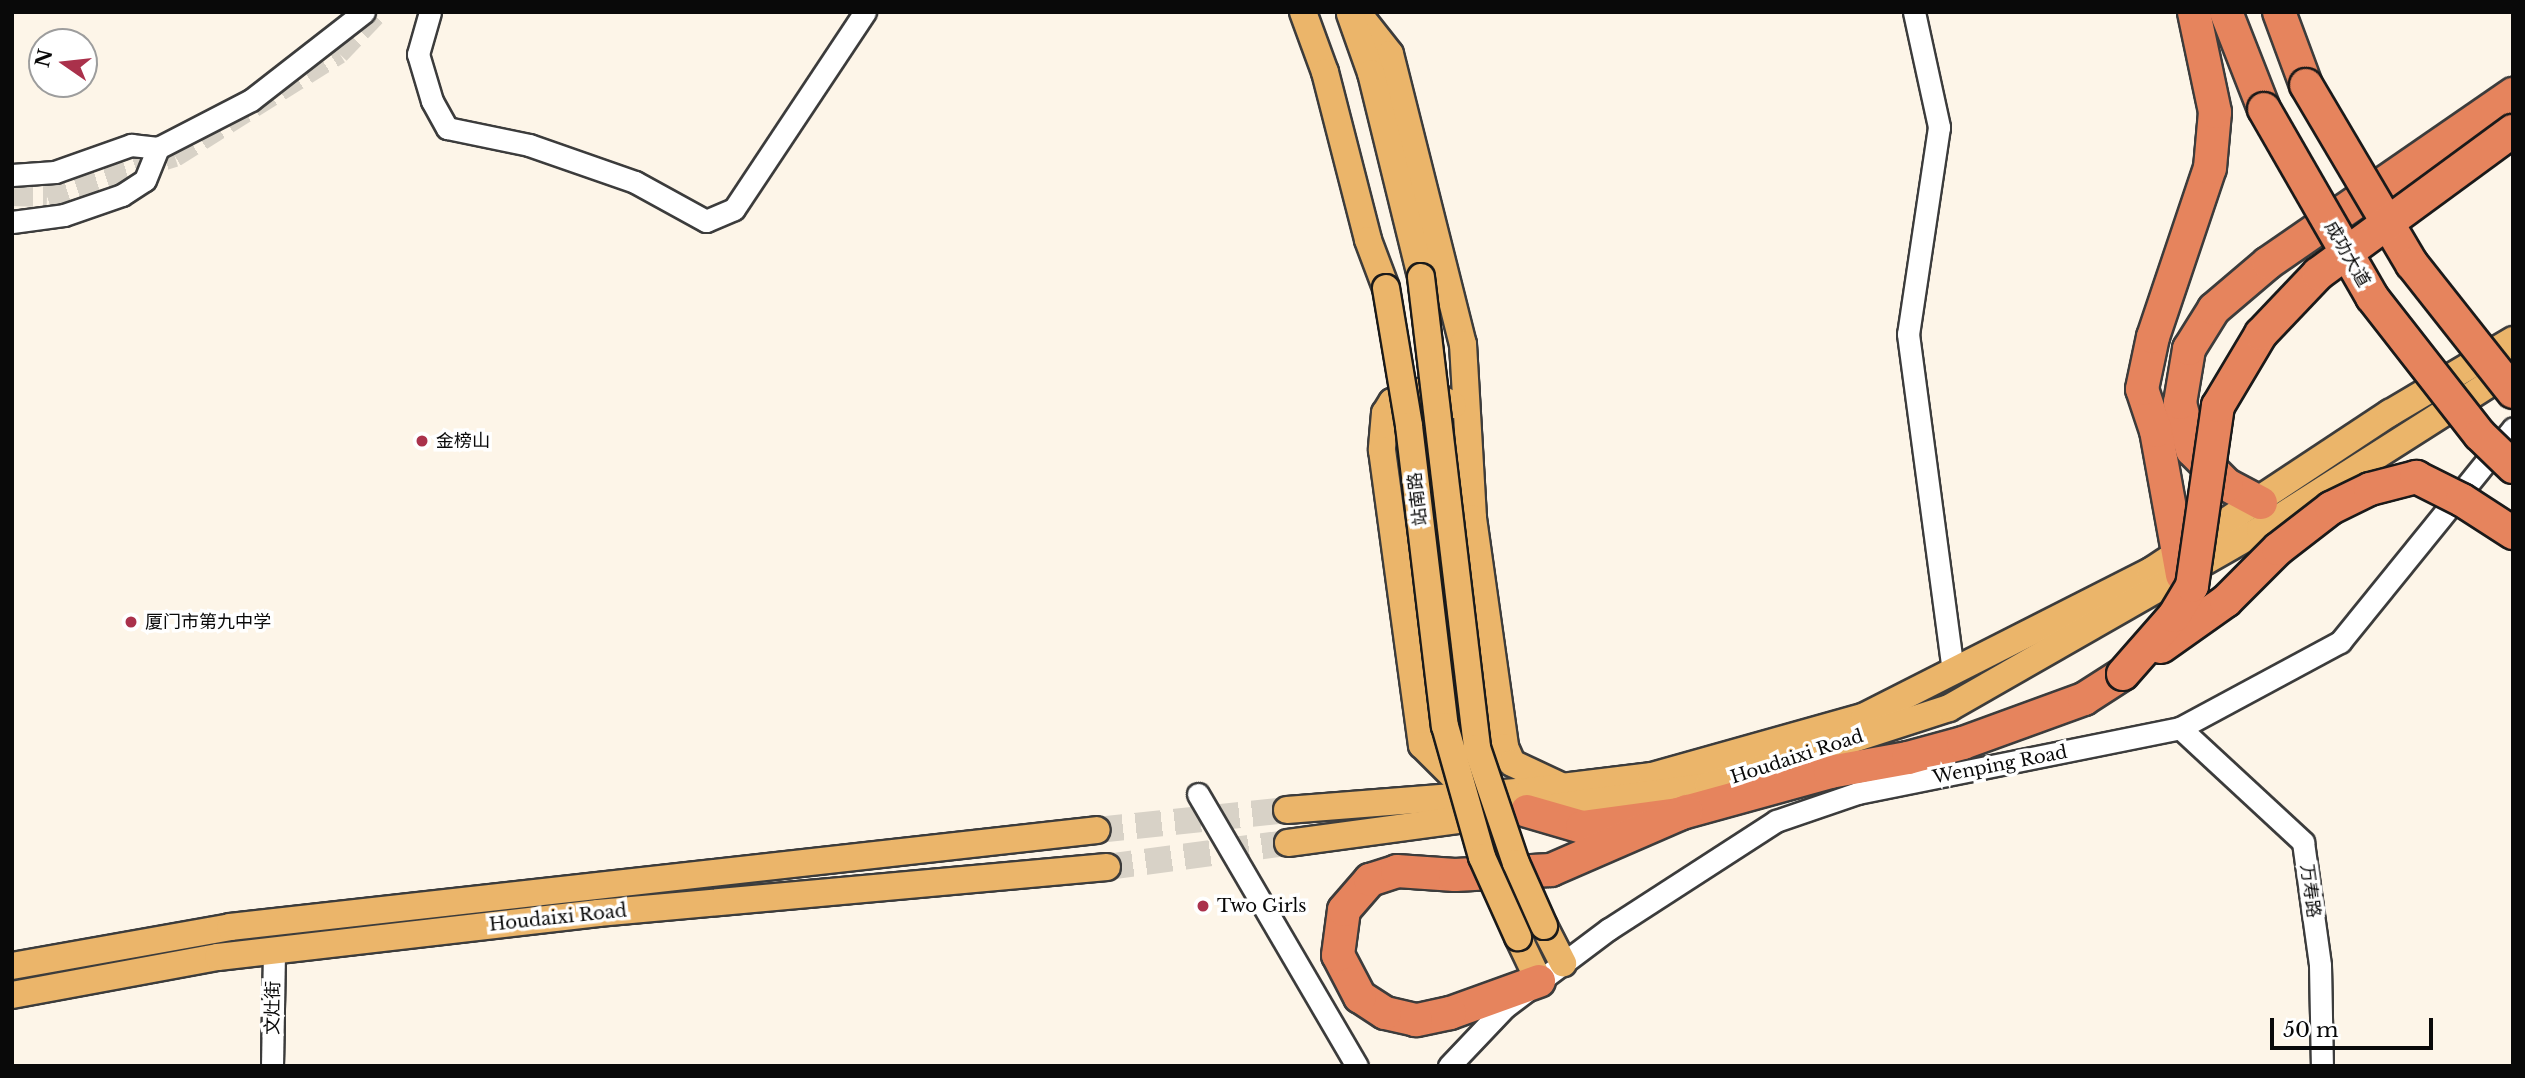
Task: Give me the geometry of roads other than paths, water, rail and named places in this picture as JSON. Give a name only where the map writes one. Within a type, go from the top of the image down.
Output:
[{"type":"highway","points":[[2180,565],[2157,431],[2142,389],[2153,337],[2210,168],[2216,112],[2194,12]]},
{"type":"highway","name":"成功大道","points":[[2226,12],[2264,108],[2372,297],[2480,435],[2513,467]]},
{"type":"highway","points":[[2279,12],[2301,73],[2412,264],[2513,392]]},
{"type":"highway","points":[[2287,12],[2301,73]]},
{"type":"highway","points":[[2157,431],[2174,361],[2202,305],[2271,242],[2513,76]]},
{"type":"highway","points":[[2260,516],[2192,450],[2180,403],[2189,349],[2214,309],[2268,263],[2513,94]]},
{"type":"highway","points":[[2123,674],[2174,616],[2192,586],[2218,406],[2261,334],[2318,274],[2513,131]]},
{"type":"highway","points":[[1527,811],[1582,827],[1687,811],[1830,772],[1908,758],[1962,743],[2084,699],[2226,601],[2278,549],[2331,508],[2371,489],[2416,477],[2462,499],[2513,533]]},
{"type":"highway","points":[[1551,972],[1450,1013],[1416,1020],[1385,1013],[1360,997],[1338,955],[1343,910],[1370,880],[1397,871],[1455,875],[1551,870],[1687,811]]},
{"type":"main road","name":"站南路","points":[[1303,12],[1325,72],[1368,240],[1386,288],[1409,426],[1445,726],[1482,857],[1518,937],[1551,972]]},
{"type":"main road","name":"站南路","points":[[1349,12],[1371,73],[1421,277],[1477,748],[1516,863],[1545,926],[1551,972]]},
{"type":"main road","points":[[1357,12],[1390,54],[1418,155],[1462,344],[1473,518],[1505,747],[1512,763],[1563,787]]},
{"type":"main road","points":[[2260,516],[2390,414],[2513,340]]},
{"type":"main road","points":[[1287,810],[1563,787],[1652,776],[1866,716],[2099,601],[2180,565],[2513,369]]},
{"type":"main road","points":[[1461,784],[1422,745],[1382,450],[1385,414],[1392,402],[1409,393],[1427,391],[1453,405],[1469,456]]},
{"type":"main road","name":"Houdaixi Road","points":[[1288,843],[1708,786],[1949,708],[2180,565]]},
{"type":"main road","name":"Houdaixi Road","points":[[12,965],[230,928],[1097,830]]},
{"type":"main road","name":"Houdaixi Road","points":[[12,995],[274,951],[598,913],[1107,867]]},
{"type":"street","points":[[12,175],[55,172],[131,145],[158,148],[251,100],[364,12]]},
{"type":"street","points":[[430,12],[418,54],[432,101],[447,128],[529,145],[624,178],[706,221],[734,209],[865,16]]},
{"type":"street","points":[[1914,12],[1939,127],[1908,334],[1953,673]]},
{"type":"street","points":[[12,222],[64,215],[121,195],[145,180],[158,148]]},
{"type":"street","name":"Wenping Road","points":[[1449,1066],[1505,1007],[1551,972],[1776,821],[1858,793],[2180,729],[2340,642],[2513,428]]},
{"type":"street","name":"万寿路","points":[[2180,729],[2303,842],[2320,965],[2322,1066]]},
{"type":"street","points":[[1198,794],[1357,1066]]},
{"type":"street","name":"文灶街","points":[[272,1066],[274,951]]},
{"type":"tunnel","points":[[12,195],[47,196],[175,156],[339,53],[378,12]]},
{"type":"tunnel","points":[[1097,830],[1287,810]]},
{"type":"tunnel","points":[[1107,867],[1288,843]]},
{"type":"place","name":"金榜山","points":[[422,441]]},
{"type":"place","name":"厦门市第九中学","points":[[131,622]]},
{"type":"place","name":"Two Girls","points":[[1203,906]]}]
